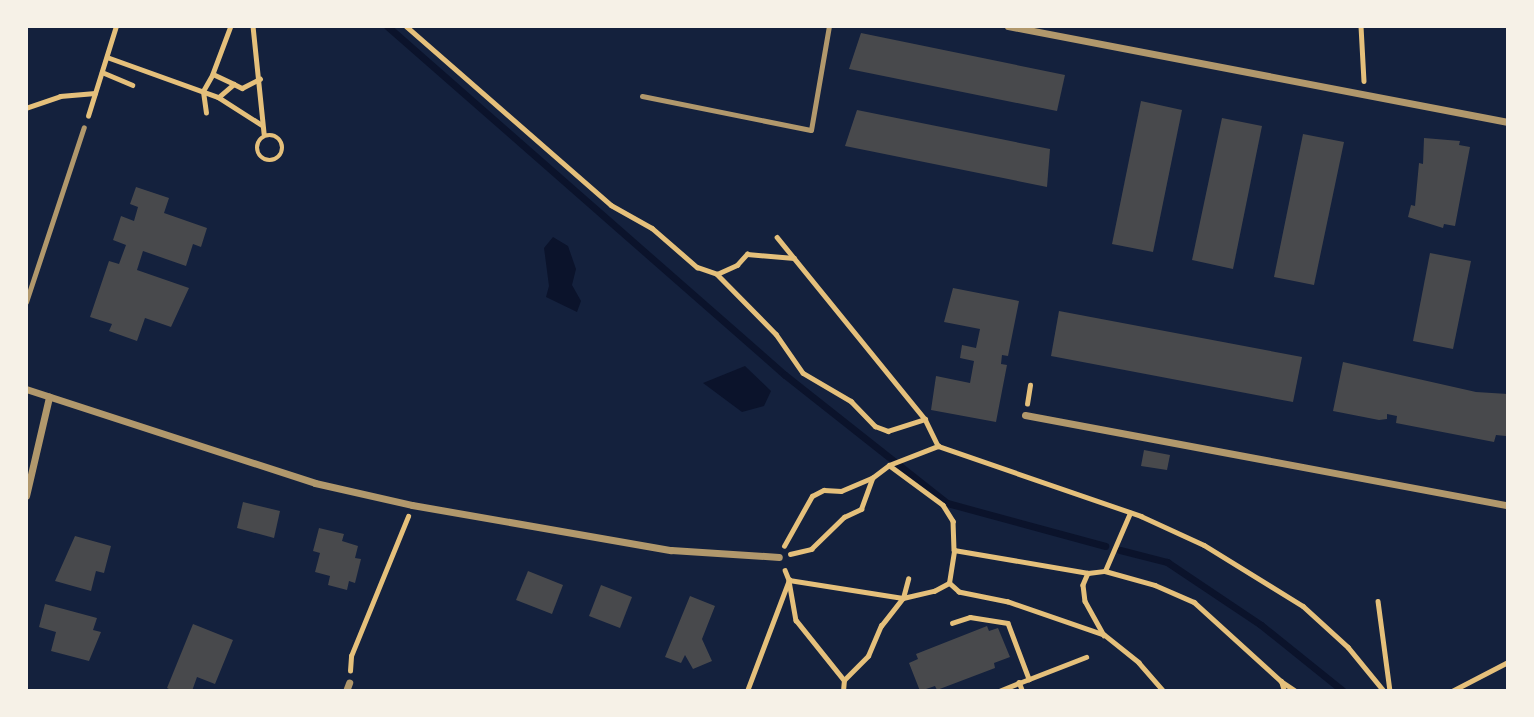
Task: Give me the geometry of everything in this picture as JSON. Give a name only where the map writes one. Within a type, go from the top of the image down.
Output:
[{"type":"street","points":[[1008,26],[1508,122]]},
{"type":"street","points":[[26,389],[315,483],[412,505],[671,550],[779,557]]},
{"type":"street","points":[[26,496],[49,397]]},
{"type":"street","points":[[1025,415],[1508,505]]},
{"type":"lane","points":[[642,96],[811,130],[829,26]]},
{"type":"lane","points":[[26,302],[84,127]]},
{"type":"path","points":[[84,127],[116,26]]},
{"type":"path","points":[[206,113],[203,90],[213,74],[231,26]]},
{"type":"path","points":[[253,26],[260,79],[262,125],[264,133],[279,142],[277,162],[268,162],[260,153],[258,141],[264,133]]},
{"type":"path","points":[[406,26],[611,205],[652,228],[697,267],[717,274],[776,334],[803,373],[851,401],[875,426],[888,431],[925,419]]},
{"type":"path","points":[[1361,26],[1365,96]]},
{"type":"path","points":[[107,57],[218,96],[262,125]]},
{"type":"path","points":[[102,72],[132,85]]},
{"type":"path","points":[[213,74],[242,88],[260,79]]},
{"type":"path","points":[[218,96],[234,84]]},
{"type":"path","points":[[26,108],[60,96],[95,93]]},
{"type":"path","points":[[777,237],[925,419],[938,446]]},
{"type":"path","points":[[717,274],[737,265],[747,254],[794,258]]},
{"type":"path","points":[[779,557],[812,496],[872,478],[892,462],[938,446],[1130,513],[1205,545],[1303,606],[1348,647],[1384,691]]},
{"type":"path","points":[[892,462],[943,505],[954,521],[954,550],[949,583]]},
{"type":"path","points":[[779,557],[811,549],[844,517],[861,509],[872,478]]},
{"type":"path","points":[[347,687],[351,656],[412,505]]},
{"type":"path","points":[[1105,571],[1130,513]]},
{"type":"path","points":[[954,550],[1088,573],[1105,571],[1156,585],[1194,602],[1281,681],[1296,691]]},
{"type":"path","points":[[779,557],[789,580],[796,620],[844,680]]},
{"type":"path","points":[[1088,573],[1083,585],[1085,601],[1104,635]]},
{"type":"path","points":[[843,691],[844,680],[867,656],[881,626],[903,598],[908,579]]},
{"type":"path","points":[[789,580],[903,598],[934,592],[949,583]]},
{"type":"path","points":[[747,691],[789,580]]},
{"type":"path","points":[[949,583],[959,592],[1008,602],[1104,635],[1139,663],[1163,691]]},
{"type":"path","points":[[1378,601],[1390,691]]},
{"type":"path","points":[[952,623],[970,617],[1008,623],[1029,679]]},
{"type":"path","points":[[999,691],[1086,657]]},
{"type":"path","points":[[1452,691],[1508,662]]},
{"type":"path","points":[[1281,681],[1284,691]]},
{"type":"path","points":[[1019,683],[1022,691]]},
{"type":"water","points":[[553,237],[568,246],[576,269],[572,285],[581,301],[577,312],[546,297],[549,286],[544,248]]},
{"type":"water","points":[[745,366],[771,391],[764,406],[742,412],[703,383]]},
{"type":"building","points":[[861,33],[1065,75],[1057,111],[849,69]]},
{"type":"building","points":[[1141,101],[1182,110],[1153,252],[1112,244]]},
{"type":"building","points":[[857,110],[1050,149],[1047,187],[845,146]]},
{"type":"building","points":[[1222,118],[1262,126],[1233,269],[1192,260]]},
{"type":"building","points":[[1303,134],[1344,142],[1314,285],[1274,277]]},
{"type":"building","points":[[1424,138],[1460,141],[1459,145],[1470,147],[1455,226],[1444,224],[1443,228],[1408,217],[1411,205],[1415,206],[1419,163],[1423,164]]},
{"type":"building","points":[[136,187],[169,198],[164,213],[207,228],[201,247],[193,244],[186,266],[143,251],[137,270],[189,288],[171,327],[145,318],[137,341],[109,331],[112,324],[90,317],[109,261],[119,264],[126,245],[113,240],[121,216],[134,221],[138,207],[130,204]]},
{"type":"building","points":[[1430,253],[1471,261],[1453,349],[1413,341]]},
{"type":"building","points":[[953,288],[1019,301],[1008,356],[1002,355],[1001,364],[1007,365],[996,422],[931,410],[936,376],[970,383],[974,361],[960,358],[962,345],[976,348],[980,329],[944,322]]},
{"type":"building","points":[[1059,311],[1302,357],[1293,402],[1051,356]]},
{"type":"building","points":[[1343,362],[1476,392],[1508,394],[1508,443],[1506,436],[1496,435],[1494,442],[1396,423],[1397,416],[1387,414],[1387,419],[1379,420],[1333,411]]},
{"type":"building","points":[[1144,450],[1170,455],[1167,470],[1141,466]]},
{"type":"building","points":[[243,502],[280,511],[274,538],[237,528]]},
{"type":"building","points":[[319,528],[344,534],[342,541],[358,546],[355,558],[361,559],[355,583],[349,581],[347,590],[328,585],[330,576],[315,572],[320,553],[313,551]]},
{"type":"building","points":[[75,536],[111,546],[104,573],[96,571],[91,591],[55,581]]},
{"type":"building","points":[[528,571],[563,585],[552,614],[516,600]]},
{"type":"building","points":[[601,585],[632,597],[620,628],[589,616]]},
{"type":"building","points":[[690,596],[715,606],[702,639],[712,661],[693,669],[685,655],[681,663],[665,657]]},
{"type":"building","points":[[45,604],[97,618],[93,630],[101,632],[89,661],[51,651],[56,632],[39,627]]},
{"type":"building","points":[[193,624],[233,640],[215,684],[197,677],[192,691],[173,691],[167,688]]},
{"type":"building","points":[[987,626],[989,631],[998,628],[1010,657],[994,663],[995,668],[937,690],[935,686],[920,691],[909,663],[918,659],[916,654]]},
{"type":"waterway","points":[[387,26],[785,375],[947,503],[1105,546]]},
{"type":"waterway","points":[[1120,550],[1167,562],[1261,625],[1343,691]]}]
